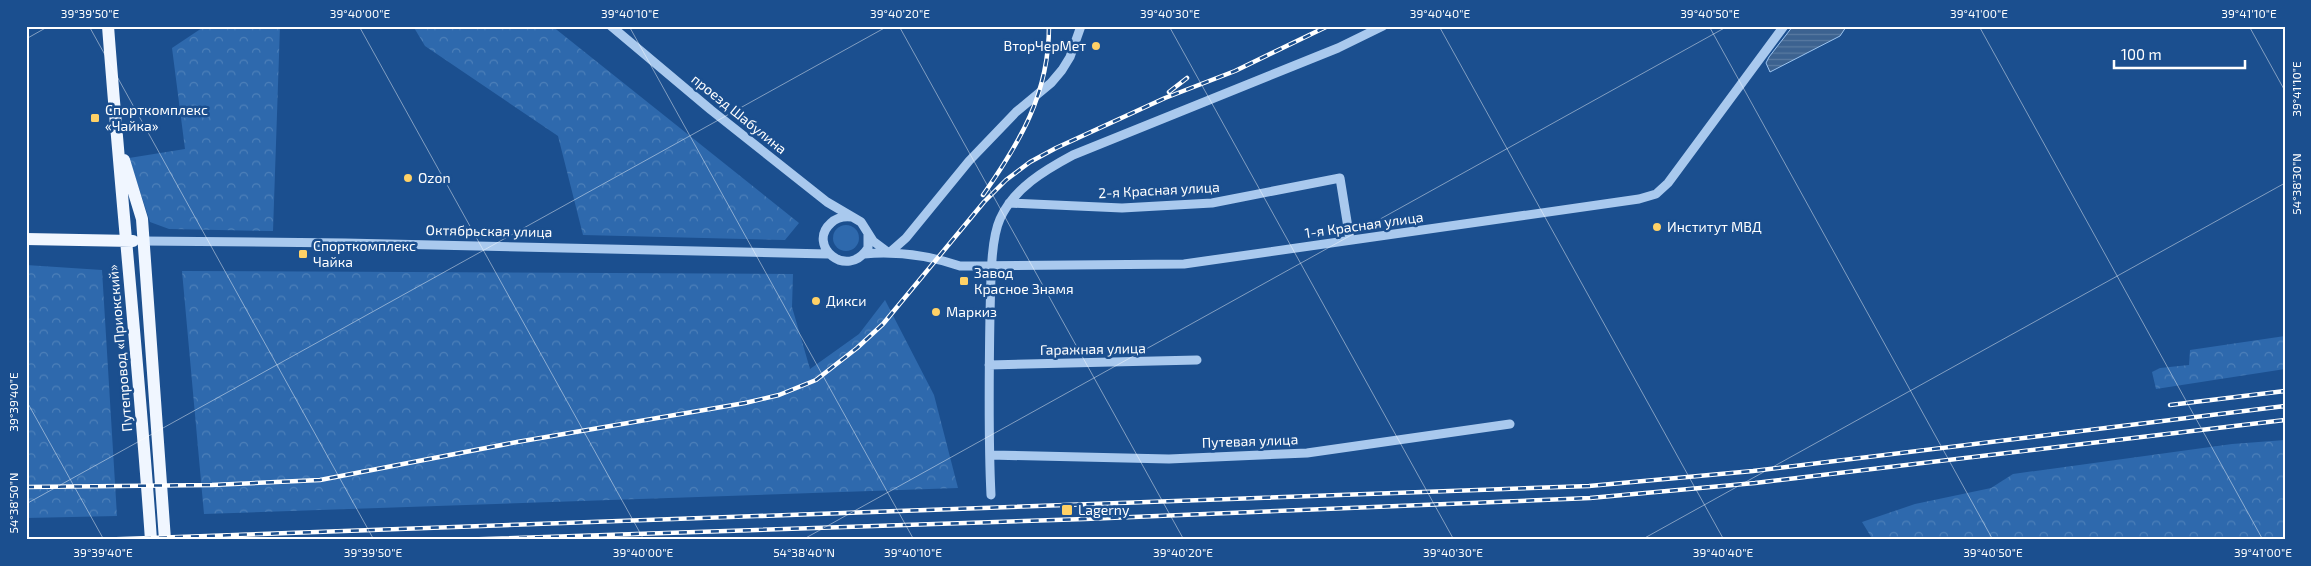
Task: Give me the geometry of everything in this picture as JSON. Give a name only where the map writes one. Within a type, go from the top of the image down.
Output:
[{"type":"main road","points":[[108,26],[125,240]]},
{"type":"main road","points":[[117,141],[142,219],[165,540]]},
{"type":"main road","name":"Октябрьская улица","points":[[26,239],[125,240],[143,242]]},
{"type":"main road","name":"Путепровод «Приокский»","points":[[125,240],[137,342],[151,540]]},
{"type":"street","name":"проезд Шабулина","points":[[611,26],[710,110],[827,202],[855,218],[866,228],[868,234],[889,253]]},
{"type":"street","points":[[889,253],[906,238],[969,161],[1016,112],[1051,83],[1062,70],[1070,57],[1081,26]]},
{"type":"street","points":[[991,495],[989,365],[991,266],[999,220],[1009,203],[1040,172],[1073,155],[1338,48],[1383,26]]},
{"type":"street","name":"1-я Красная улица","points":[[864,254],[889,253],[936,258],[960,266],[1184,264],[1639,199],[1656,194],[1668,183],[1784,26]]},
{"type":"street","name":"2-я Красная улица","points":[[1009,203],[1122,208],[1212,203],[1340,178],[1350,240]]},
{"type":"street","points":[[827,202],[832,206],[832,221],[824,233],[823,240],[828,254],[841,262],[849,262],[864,254],[868,248],[868,234]]},
{"type":"street","points":[[832,221],[847,216],[855,218]]},
{"type":"street","points":[[805,253],[817,247],[823,240]]},
{"type":"street","name":"Октябрьская улица","points":[[143,242],[345,243],[828,254]]},
{"type":"street","name":"Гаражная улица","points":[[989,365],[1197,360]]},
{"type":"street","name":"Путевая улица","points":[[990,455],[1169,459],[1307,453],[1510,424]]},
{"type":"green space","points":[[205,26],[280,26],[273,231],[169,229],[150,222],[129,158],[185,149],[172,48]]},
{"type":"green space","points":[[413,26],[552,26],[799,223],[785,240],[583,235],[558,136],[425,46]]},
{"type":"green space","points":[[846,225],[855,229],[859,238],[855,247],[846,251],[837,247],[833,238],[837,229]]},
{"type":"green space","points":[[26,265],[102,270],[117,516],[26,518]]},
{"type":"green space","points":[[182,271],[793,274],[792,307],[810,369],[859,334],[885,300],[934,395],[958,488],[204,514]]},
{"type":"green space","points":[[2285,336],[2285,369],[2156,389],[2152,372],[2160,368],[2189,365],[2190,350]]},
{"type":"green space","points":[[2285,440],[2285,540],[1873,540],[1862,522],[1915,504],[1991,488],[2013,474],[2232,444]]},
{"type":"shaded area","points":[[1793,26],[1846,27],[1840,36],[1770,72],[1766,63],[1769,57]]},
{"type":"railway","points":[[983,195],[1009,156],[1030,116],[1044,74],[1048,51],[1049,26]]},
{"type":"railway","points":[[26,487],[212,485],[320,480],[517,442],[745,403],[779,395],[816,380],[857,348],[883,324],[984,202],[1006,180],[1030,162],[1056,148],[1165,98],[1235,71],[1328,26]]},
{"type":"railway","points":[[1169,92],[1187,78]]},
{"type":"railway","points":[[2170,405],[2285,391]]},
{"type":"railway","points":[[95,540],[1589,486],[1753,471],[2285,406]]},
{"type":"railway","points":[[455,540],[1085,519],[1590,498],[1755,483],[2285,420]]},
{"type":"place","name":"ВторЧерМет","points":[[1096,46]]},
{"type":"place","name":"Спорткомплекс «Чайка»","points":[[95,118]]},
{"type":"place","name":"Ozon","points":[[408,178]]},
{"type":"place","name":"Институт МВД","points":[[1657,227]]},
{"type":"place","name":"Спорткомплекс Чайка","points":[[303,254]]},
{"type":"place","name":"Завод Красное Знамя","points":[[964,281]]},
{"type":"place","name":"Дикси","points":[[816,301]]},
{"type":"place","name":"Маркиз","points":[[936,312]]},
{"type":"place","name":"Lagerny","points":[[1067,510]]}]
